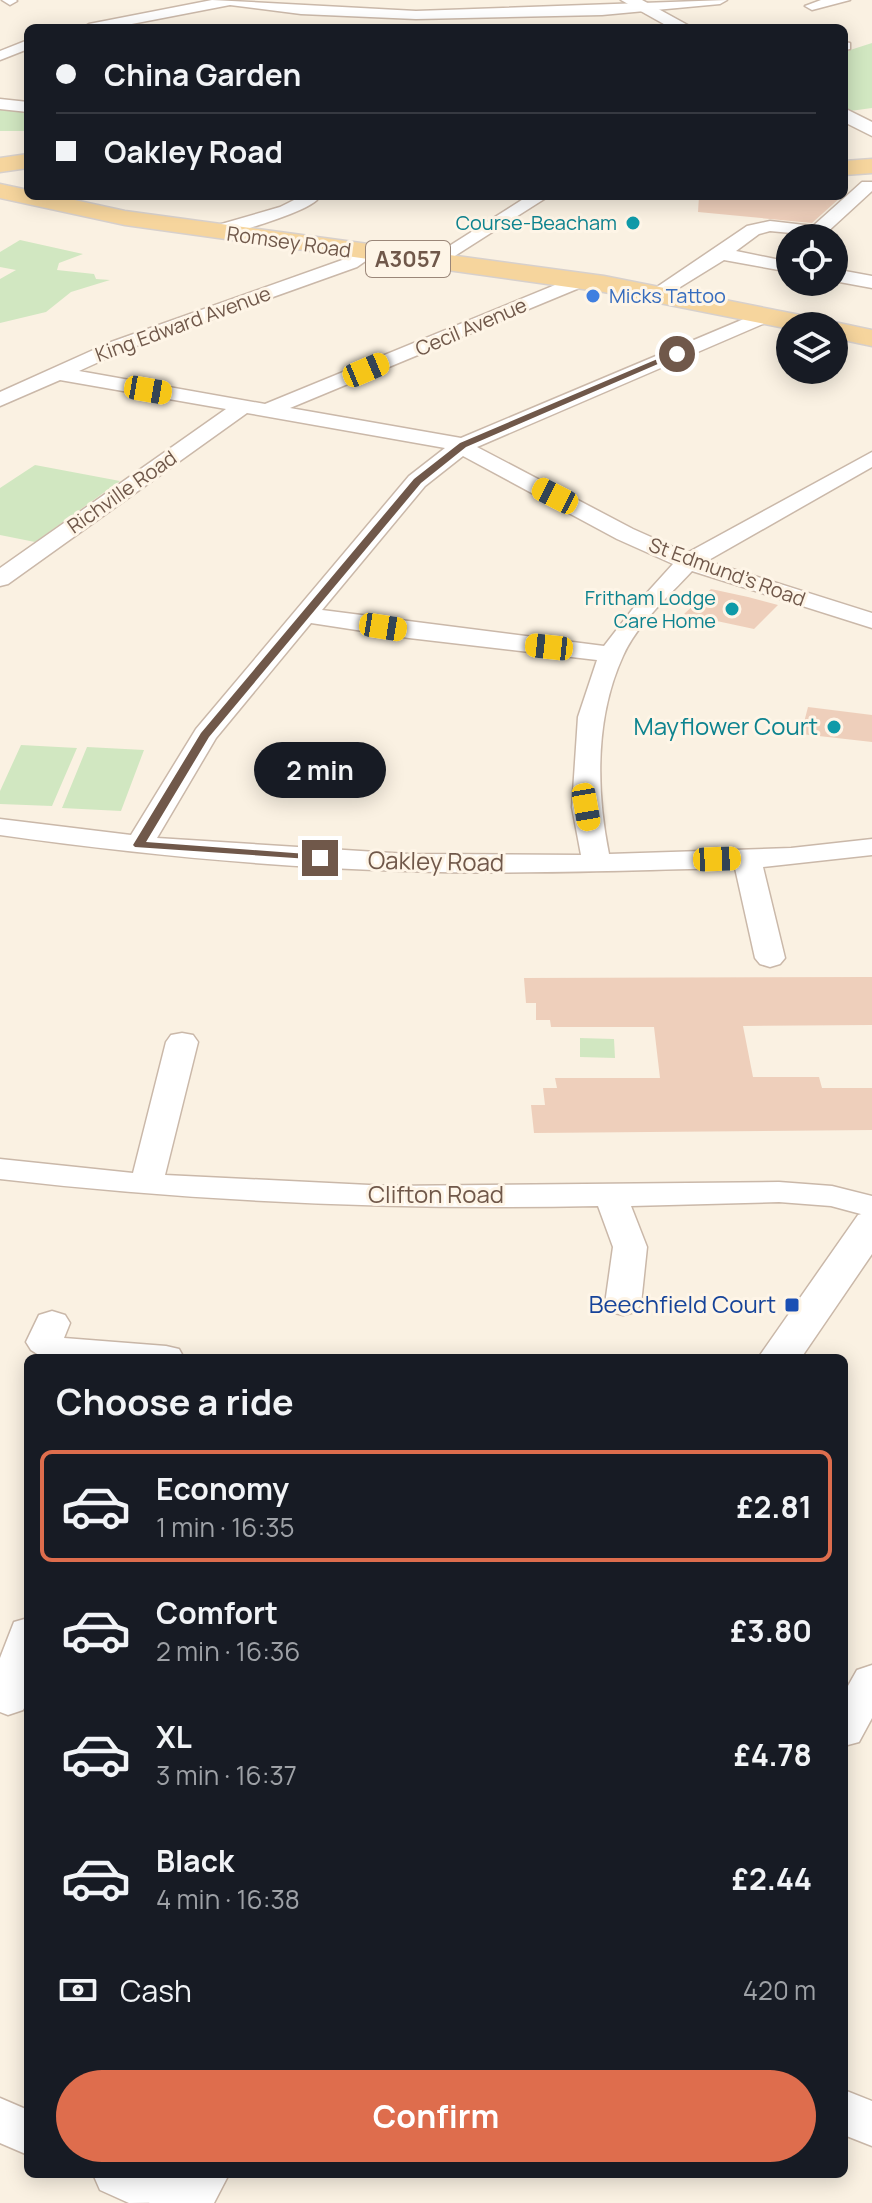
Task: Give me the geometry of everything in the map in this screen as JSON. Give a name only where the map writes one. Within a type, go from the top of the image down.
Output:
[{"type":"main road","points":[[0,165],[24,162]]},
{"type":"main road","points":[[848,169],[870,176]]},
{"type":"main road","points":[[0,173],[24,170]]},
{"type":"main road","name":"Romsey Road","points":[[0,191],[24,196]]},
{"type":"main road","name":"Romsey Road","points":[[41,200],[109,215],[217,231],[582,280],[776,318]]},
{"type":"main road","points":[[848,333],[872,338]]},
{"type":"street","points":[[109,24],[227,0],[427,22],[720,0]]},
{"type":"street","points":[[812,6],[843,0]]},
{"type":"street","points":[[637,4],[676,24]]},
{"type":"street","points":[[0,56],[24,46]]},
{"type":"street","points":[[0,104],[24,107]]},
{"type":"street","points":[[848,116],[872,130]]},
{"type":"street","points":[[848,199],[870,176]]},
{"type":"street","points":[[217,231],[241,221],[288,211],[308,200]]},
{"type":"street","points":[[433,262],[534,200]]},
{"type":"street","points":[[657,293],[721,254],[753,230],[770,226],[817,232],[847,200]]},
{"type":"street","name":"King Edward Avenue","points":[[0,400],[118,346],[351,263],[368,253]]},
{"type":"street","points":[[721,254],[776,264]]},
{"type":"street","points":[[848,278],[872,282]]},
{"type":"street","name":"Cecil Avenue","points":[[271,409],[582,280]]},
{"type":"street","points":[[139,845],[205,735],[417,481],[463,445],[765,316]]},
{"type":"street","name":"St Edmund's Road","points":[[54,373],[463,445],[625,534],[688,562],[872,621]]},
{"type":"street","name":"Richville Road","points":[[0,579],[244,406]]},
{"type":"street","points":[[597,864],[586,807],[591,717],[611,654],[643,611],[688,562],[865,468]]},
{"type":"street","points":[[305,615],[409,631],[611,654]]},
{"type":"street","name":"Oakley Road","points":[[0,827],[139,845],[381,862],[597,864],[809,855],[872,847]]},
{"type":"street","points":[[747,858],[770,958]]},
{"type":"street","points":[[146,1185],[182,1042]]},
{"type":"street","name":"Clifton Road","points":[[0,1169],[146,1185],[393,1195],[801,1193],[832,1196],[872,1207]]},
{"type":"street","points":[[610,1194],[630,1247],[623,1304]]},
{"type":"street","points":[[782,1354],[872,1224]]},
{"type":"street","points":[[52,1323],[44,1342],[55,1349],[117,1354]]},
{"type":"street","points":[[8,1699],[24,1646]]},
{"type":"street","points":[[848,1723],[872,1681]]},
{"type":"street","points":[[848,2114],[872,2124]]},
{"type":"street","points":[[0,2120],[24,2131]]},
{"type":"street","points":[[127,2178],[180,2203],[197,2178]]},
{"type":"green space","points":[[872,43],[872,108],[848,110],[848,51]]},
{"type":"green space","points":[[0,106],[24,109],[24,131],[0,131]]},
{"type":"green space","points":[[20,240],[83,254],[59,263],[57,270],[94,274],[96,279],[110,280],[71,292],[46,312],[0,323],[0,279],[16,270],[0,267],[0,252]]},
{"type":"green space","points":[[35,465],[120,481],[35,542],[0,535],[0,488]]},
{"type":"green space","points":[[21,745],[77,748],[52,806],[0,804],[0,791]]},
{"type":"green space","points":[[87,747],[144,750],[121,811],[62,808]]},
{"type":"green space","points":[[580,1038],[614,1039],[615,1058],[580,1057]]},
{"type":"building","points":[[699,200],[838,200],[812,223],[698,212]]},
{"type":"building","name":"Fritham Lodge Care Home","points":[[711,589],[778,605],[754,629],[684,614]]},
{"type":"building","name":"Mayflower Court","points":[[808,707],[872,715],[872,742],[801,734]]},
{"type":"building","points":[[872,977],[872,1025],[743,1026],[753,1077],[819,1077],[822,1088],[872,1088],[872,1130],[534,1133],[531,1105],[545,1105],[543,1088],[557,1088],[555,1078],[660,1078],[654,1027],[551,1027],[550,1020],[536,1020],[536,1003],[526,1003],[524,978]]},
{"type":"place","name":"Course-Beacham","points":[[633,223]]},
{"type":"place","name":"Micks Tattoo","points":[[593,296]]},
{"type":"place","name":"Fritham Lodge Care Home","points":[[732,609]]},
{"type":"place","name":"Mayflower Court","points":[[834,727]]},
{"type":"place","name":"Beechfield Court","points":[[792,1305]]},
{"type":"route","points":[[320,858],[139,845],[205,735],[417,481],[463,445],[677,354]]}]
